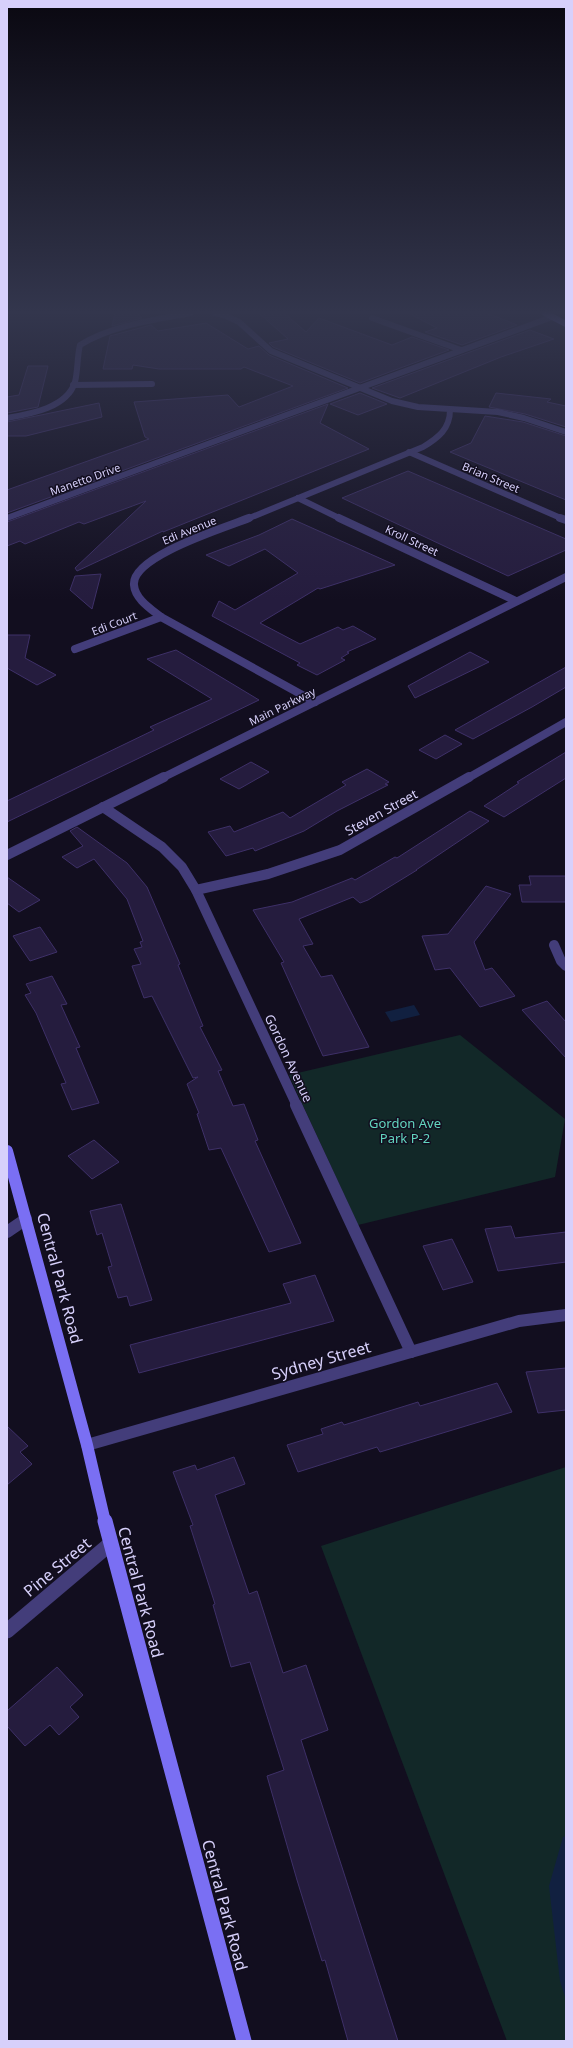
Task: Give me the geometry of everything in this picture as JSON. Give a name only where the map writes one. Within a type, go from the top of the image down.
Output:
[{"type":"street","points":[[7,418],[43,409]]},
{"type":"street","name":"Manetto Drive","points":[[7,518],[303,409]]},
{"type":"street","points":[[431,409],[509,414],[566,432]]},
{"type":"street","name":"Edi Avenue","points":[[315,702],[161,617],[140,599],[134,590],[135,577],[145,564],[167,551],[423,447],[446,431],[450,422],[450,410]]},
{"type":"street","name":"Brian Street","points":[[409,452],[566,520]]},
{"type":"street","name":"Kroll Street","points":[[298,498],[516,602]]},
{"type":"street","name":"Main Parkway","points":[[7,855],[566,577]]},
{"type":"street","name":"Edi Court","points":[[75,649],[161,617]]},
{"type":"street","name":"Steven Street","points":[[196,890],[252,880],[303,865],[340,850],[566,722]]},
{"type":"street","name":"Gordon Avenue","points":[[103,807],[162,847],[182,866],[196,890],[412,1352]]},
{"type":"street","points":[[554,945],[561,961],[566,966]]},
{"type":"street","name":"Central Park Road","points":[[7,1151],[87,1445],[110,1544],[244,2041]]},
{"type":"street","points":[[7,1232],[26,1219]]},
{"type":"street","name":"Sydney Street","points":[[87,1445],[519,1321],[566,1314]]},
{"type":"street","name":"Pine Street","points":[[7,1631],[110,1544]]},
{"type":"green space","name":"Gordon Ave Park P-2","points":[[460,1035],[565,1119],[555,1177],[358,1225],[289,1075]]},
{"type":"green space","points":[[566,1467],[566,2041],[507,2041],[321,1546]]},
{"type":"water","points":[[414,1005],[420,1015],[391,1022],[385,1012]]},
{"type":"water","points":[[566,1836],[566,2000],[560,1981],[549,1886],[563,1837]]},
{"type":"building","points":[[7,409],[30,409],[7,413]]},
{"type":"building","points":[[72,409],[100,409],[102,417],[26,436],[7,436],[7,422]]},
{"type":"building","points":[[136,409],[292,409],[7,513],[7,490],[149,439],[145,437]]},
{"type":"building","points":[[316,409],[326,409],[320,423],[369,449],[163,531],[77,571],[75,568],[146,501],[84,524],[79,522],[25,544],[20,541],[7,546],[7,522]]},
{"type":"building","points":[[342,409],[375,409],[358,415]]},
{"type":"building","points":[[497,409],[566,409],[566,427],[525,414]]},
{"type":"building","points":[[485,416],[523,422],[566,436],[566,500],[450,452],[471,443]]},
{"type":"building","points":[[408,471],[566,539],[566,550],[508,576],[342,498]]},
{"type":"building","points":[[292,519],[395,565],[320,589],[318,588],[260,623],[300,644],[338,627],[343,630],[353,626],[376,639],[347,652],[349,653],[341,658],[345,660],[317,675],[297,665],[300,663],[212,616],[219,601],[235,610],[298,573],[265,549],[229,566],[206,555],[259,535]]},
{"type":"building","points":[[101,574],[92,609],[70,590],[75,576]]},
{"type":"building","points":[[7,635],[30,635],[25,658],[56,675],[37,685],[7,668]]},
{"type":"building","points":[[176,650],[259,700],[7,822],[7,801],[154,730],[150,727],[212,699],[147,659]]},
{"type":"building","points":[[470,652],[489,662],[415,698],[408,686]]},
{"type":"building","points":[[566,667],[566,687],[532,707],[473,739],[455,730]]},
{"type":"building","points":[[445,735],[462,744],[436,759],[419,750]]},
{"type":"building","points":[[566,752],[566,778],[504,817],[484,806],[519,783],[517,782]]},
{"type":"building","points":[[251,762],[269,772],[239,789],[220,779]]},
{"type":"building","points":[[367,769],[389,782],[385,784],[388,785],[337,811],[304,831],[255,851],[253,848],[226,856],[208,832],[230,826],[234,832],[283,812],[290,818],[346,785],[342,782]]},
{"type":"building","points":[[470,811],[489,821],[417,870],[368,900],[360,903],[353,897],[299,919],[313,944],[303,946],[321,977],[332,975],[369,1047],[323,1056],[281,963],[284,962],[253,910],[292,902],[352,878],[355,880],[395,857],[397,858]]},
{"type":"building","points":[[77,827],[127,863],[147,887],[180,964],[178,965],[203,1026],[200,1027],[222,1070],[218,1071],[233,1106],[244,1104],[258,1140],[255,1141],[301,1243],[269,1252],[221,1148],[209,1150],[197,1114],[199,1113],[187,1084],[198,1077],[193,1078],[152,996],[144,998],[132,966],[141,964],[134,949],[142,947],[140,942],[143,941],[127,899],[94,859],[77,868],[62,857],[83,846],[70,831]]},
{"type":"building","points":[[529,876],[566,876],[566,902],[522,902],[519,885],[531,885]]},
{"type":"building","points":[[7,877],[40,900],[19,912],[7,903]]},
{"type":"building","points":[[486,886],[511,894],[474,942],[485,970],[492,968],[515,996],[480,1007],[450,968],[435,970],[422,936],[448,934]]},
{"type":"building","points":[[40,927],[57,952],[30,961],[13,936]]},
{"type":"building","points":[[52,976],[67,1004],[61,1005],[80,1047],[76,1048],[99,1103],[72,1110],[61,1084],[66,1083],[36,1013],[25,995],[31,993],[26,984]]},
{"type":"building","points":[[547,1001],[566,1022],[566,1058],[522,1010]]},
{"type":"building","points":[[94,1140],[119,1162],[92,1179],[68,1156]]},
{"type":"building","points":[[121,1204],[152,1300],[130,1306],[127,1296],[118,1298],[108,1267],[112,1266],[102,1233],[97,1235],[90,1211]]},
{"type":"building","points":[[511,1226],[515,1238],[566,1232],[566,1262],[498,1271],[485,1229]]},
{"type":"building","points":[[452,1239],[473,1282],[443,1290],[423,1246]]},
{"type":"building","points":[[315,1275],[334,1321],[139,1373],[130,1345],[291,1303],[283,1284]]},
{"type":"building","points":[[566,1368],[566,1410],[538,1413],[526,1372]]},
{"type":"building","points":[[497,1383],[512,1412],[380,1452],[377,1447],[298,1472],[287,1445],[323,1434],[321,1429],[342,1422],[344,1425],[418,1402],[420,1406]]},
{"type":"building","points":[[7,1426],[28,1446],[20,1452],[32,1464],[7,1485]]},
{"type":"building","points":[[234,1457],[245,1484],[215,1495],[249,1594],[257,1591],[283,1673],[306,1665],[328,1730],[301,1740],[398,2041],[348,2041],[325,1960],[322,1961],[297,1880],[267,1776],[284,1770],[250,1662],[231,1667],[213,1605],[215,1604],[190,1526],[193,1525],[173,1472],[195,1465],[197,1470]]},
{"type":"building","points":[[57,1667],[83,1695],[70,1707],[79,1717],[59,1735],[50,1725],[25,1746],[7,1726],[7,1711]]}]
